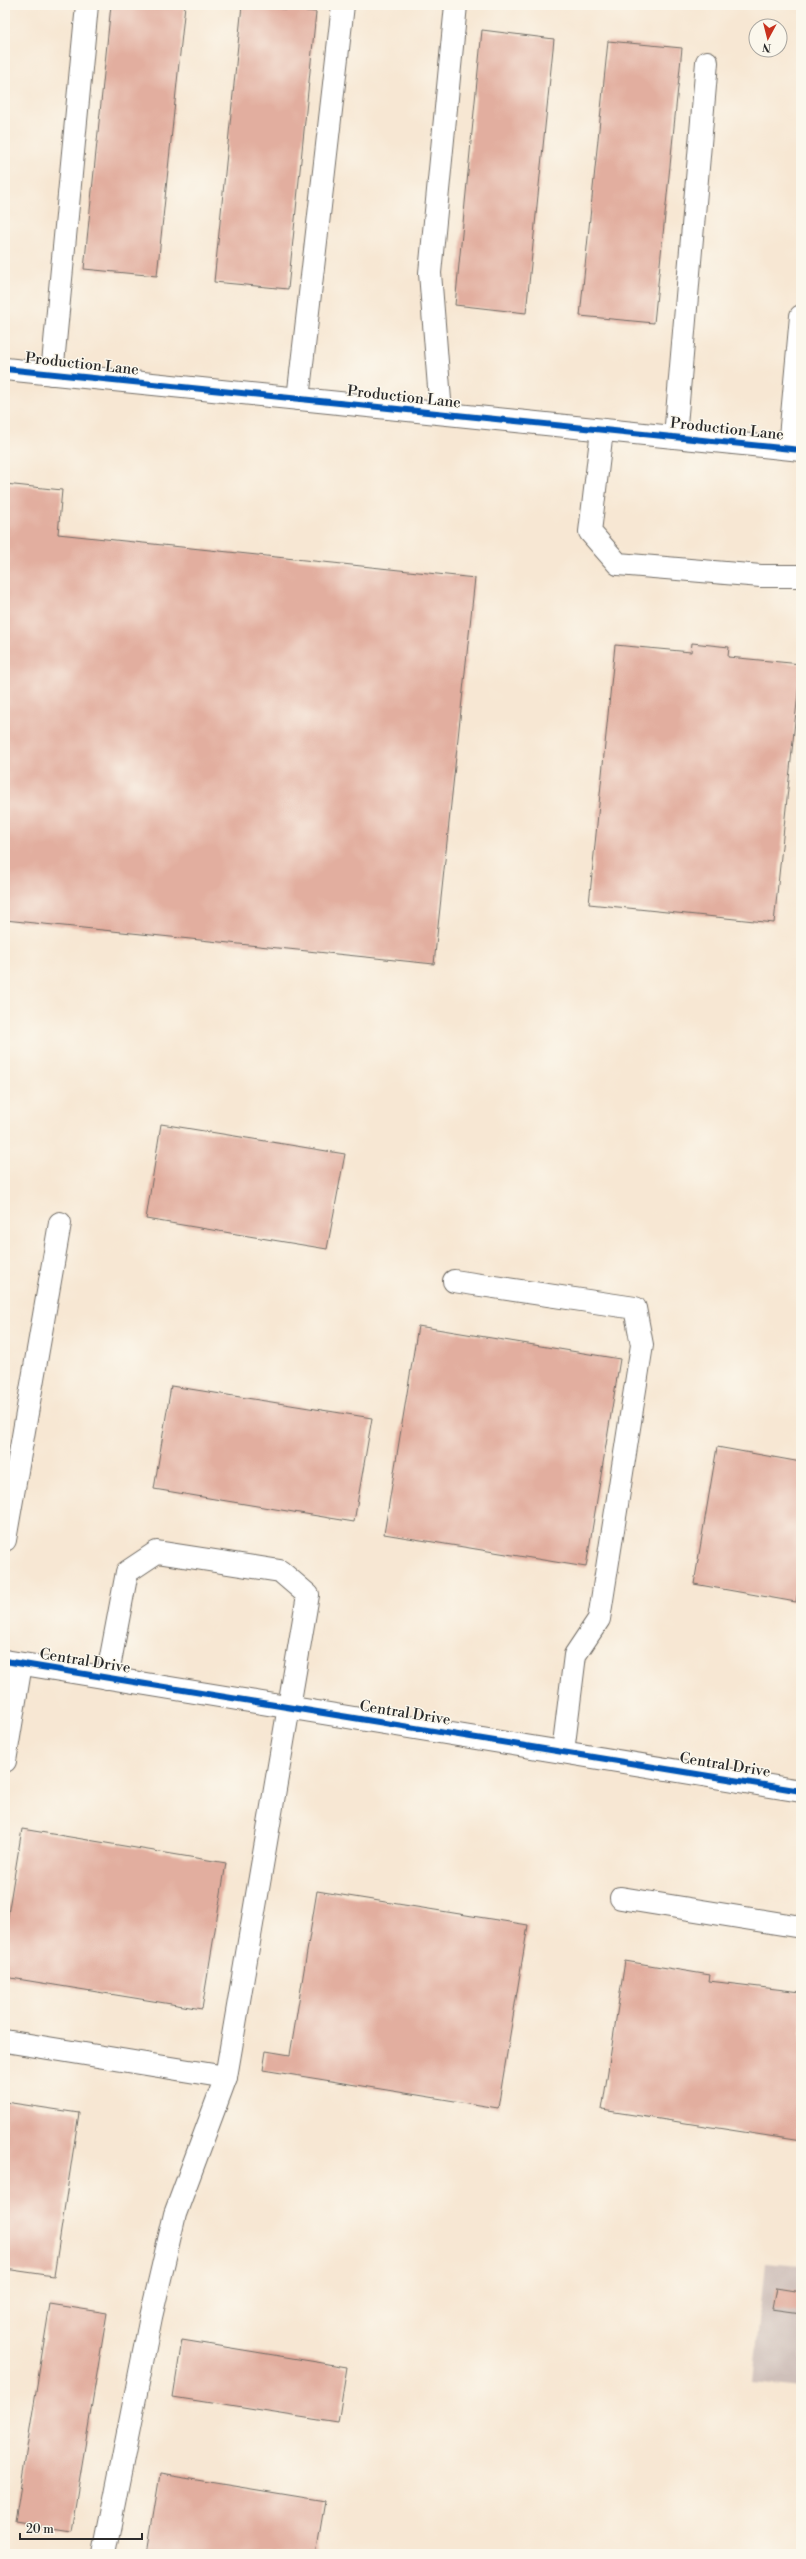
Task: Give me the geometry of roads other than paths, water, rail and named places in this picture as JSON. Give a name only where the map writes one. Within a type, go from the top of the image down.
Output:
[{"type":"street","points":[[52,374],[87,5]]},
{"type":"street","points":[[298,399],[343,5]]},
{"type":"street","points":[[441,413],[430,273],[456,5]]},
{"type":"street","points":[[675,437],[706,62]]},
{"type":"street","points":[[795,449],[801,316]]},
{"type":"street","name":"Production Lane","points":[[5,369],[795,449]]},
{"type":"street","points":[[602,430],[590,532],[618,564],[760,576],[801,576]]},
{"type":"street","points":[[5,1540],[60,1223]]},
{"type":"street","points":[[454,1281],[635,1308],[642,1345],[600,1611],[598,1619],[575,1655],[563,1752]]},
{"type":"street","points":[[104,2554],[151,2317],[175,2214],[226,2077],[308,1595],[280,1572],[157,1552],[127,1572],[107,1678]]},
{"type":"street","points":[[5,1761],[13,1662]]},
{"type":"street","name":"Central Drive","points":[[13,1662],[801,1791]]},
{"type":"street","points":[[621,1898],[801,1927]]},
{"type":"street","points":[[5,2041],[226,2077]]}]
